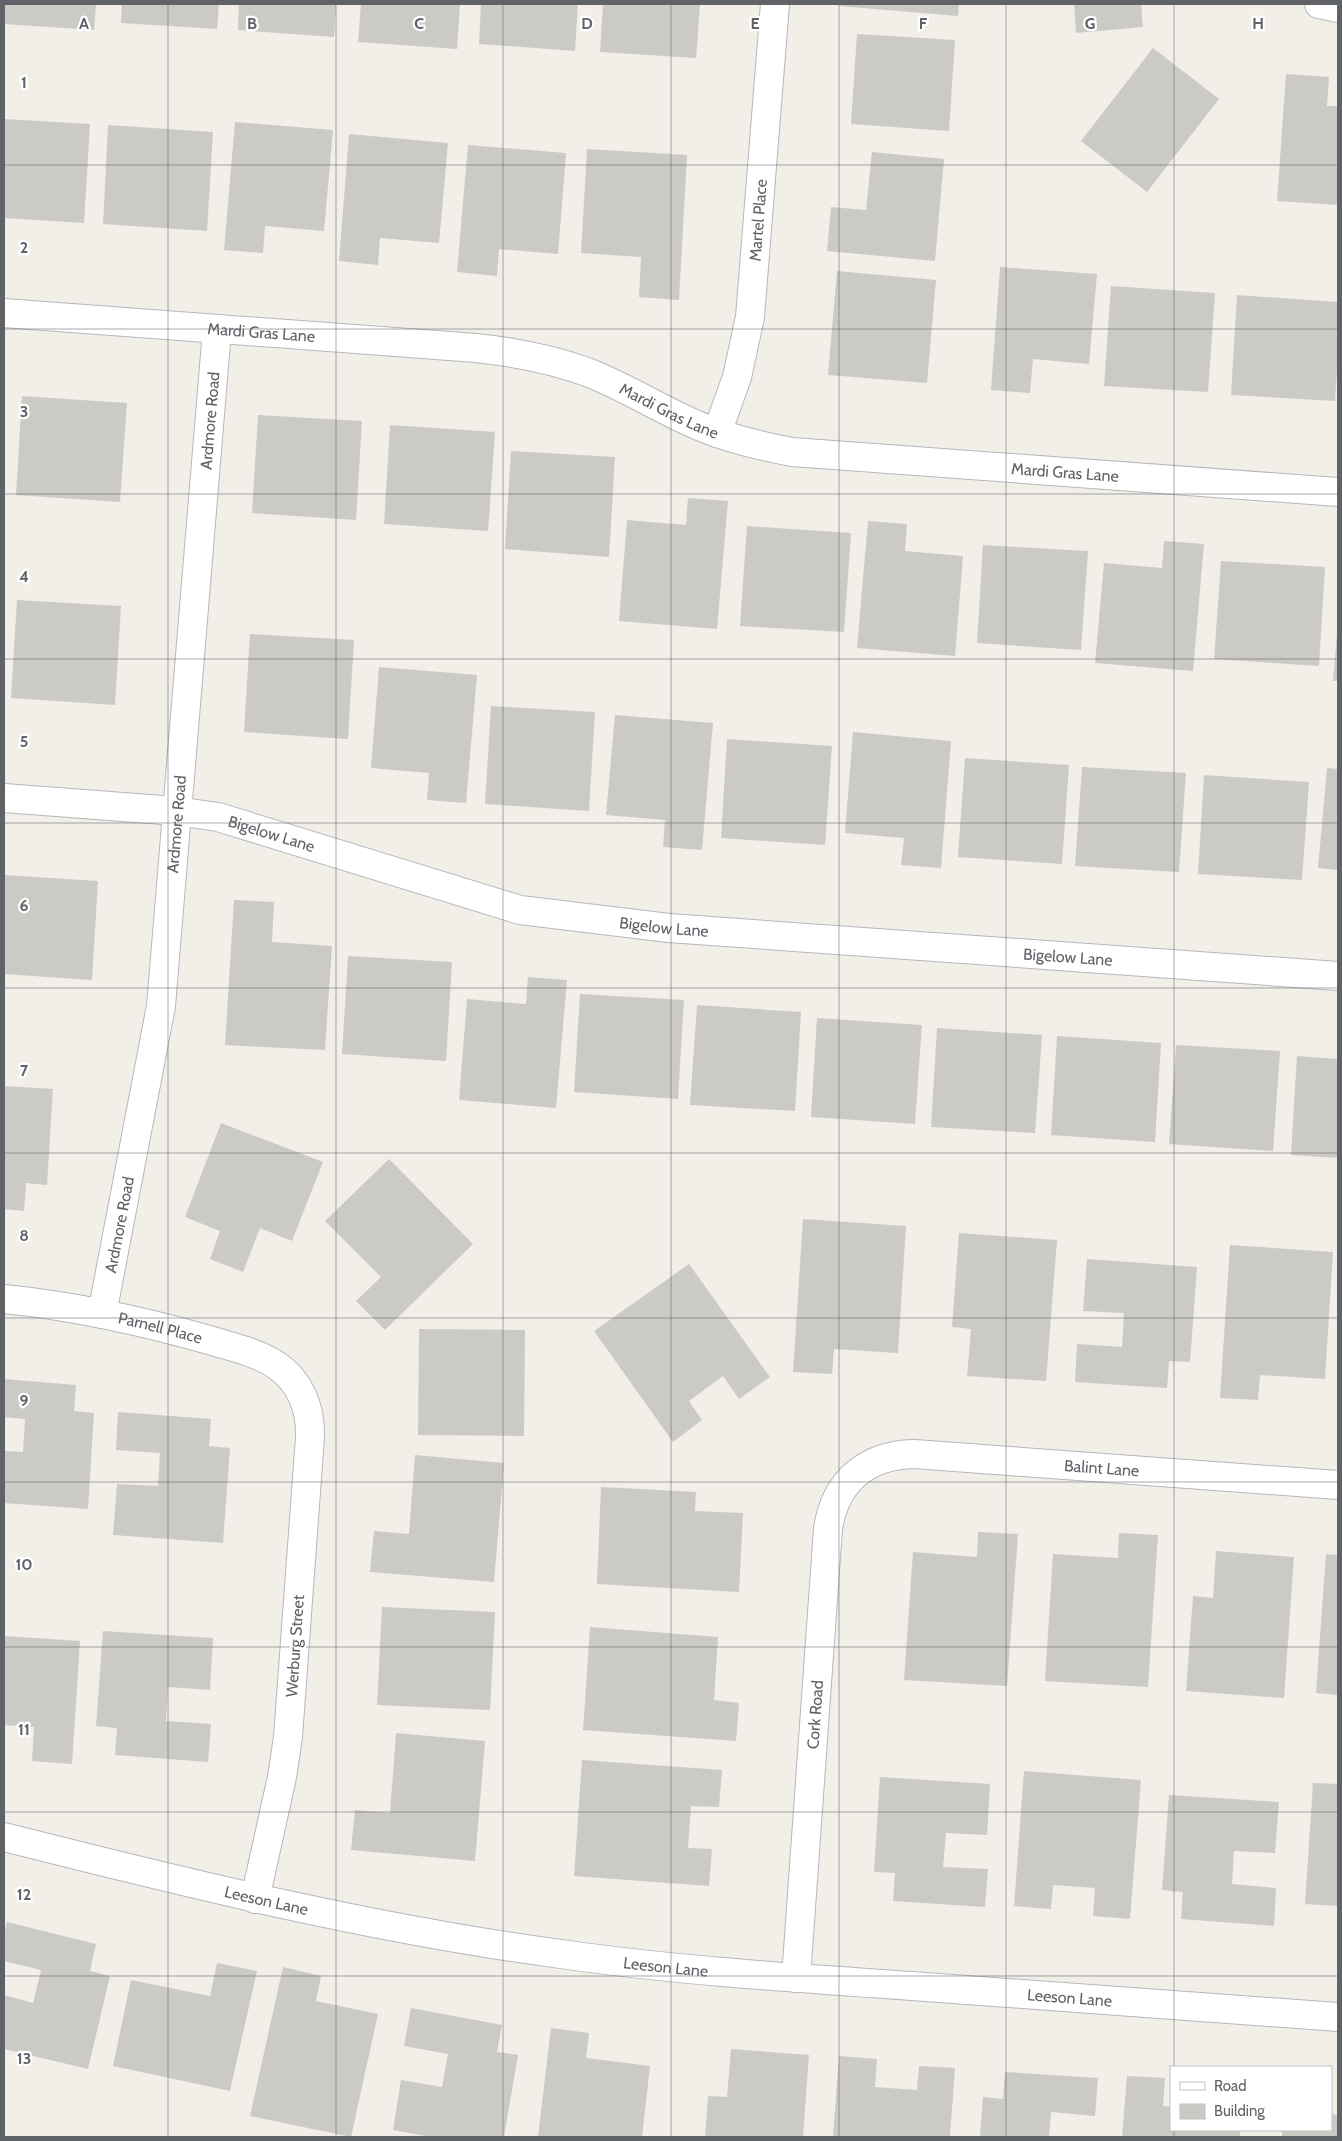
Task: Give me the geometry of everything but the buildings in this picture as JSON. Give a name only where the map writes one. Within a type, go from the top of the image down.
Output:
[{"type":"street","name":"Martel Place","points":[[717,433],[737,377],[750,317],[774,4]]},
{"type":"street","points":[[1319,4],[1338,8]]},
{"type":"street","name":"Mardi Gras Lane","points":[[4,314],[476,348],[519,354],[550,360],[586,372],[620,386],[690,422],[717,433],[777,449],[823,455],[1338,492]]},
{"type":"street","name":"Ardmore Road","points":[[102,1314],[160,1006],[217,330]]},
{"type":"street","name":"Bigelow Lane","points":[[4,798],[176,811],[218,817],[520,910],[669,928],[1338,976]]},
{"type":"street","name":"Parnell Place","points":[[4,1299],[102,1314],[154,1325],[256,1354],[277,1365],[300,1391]]},
{"type":"street","name":"Werburg Street","points":[[255,1899],[282,1777],[292,1696],[310,1431],[309,1413],[300,1391]]},
{"type":"street","name":"Balint Lane","points":[[866,1466],[890,1456],[914,1454],[1338,1484]]},
{"type":"street","name":"Cork Road","points":[[796,1978],[829,1522],[834,1504],[840,1492],[847,1482],[866,1466]]},
{"type":"street","name":"Leeson Lane","points":[[4,1837],[255,1899],[454,1938],[559,1954],[674,1968],[796,1978],[1338,2017]]}]
